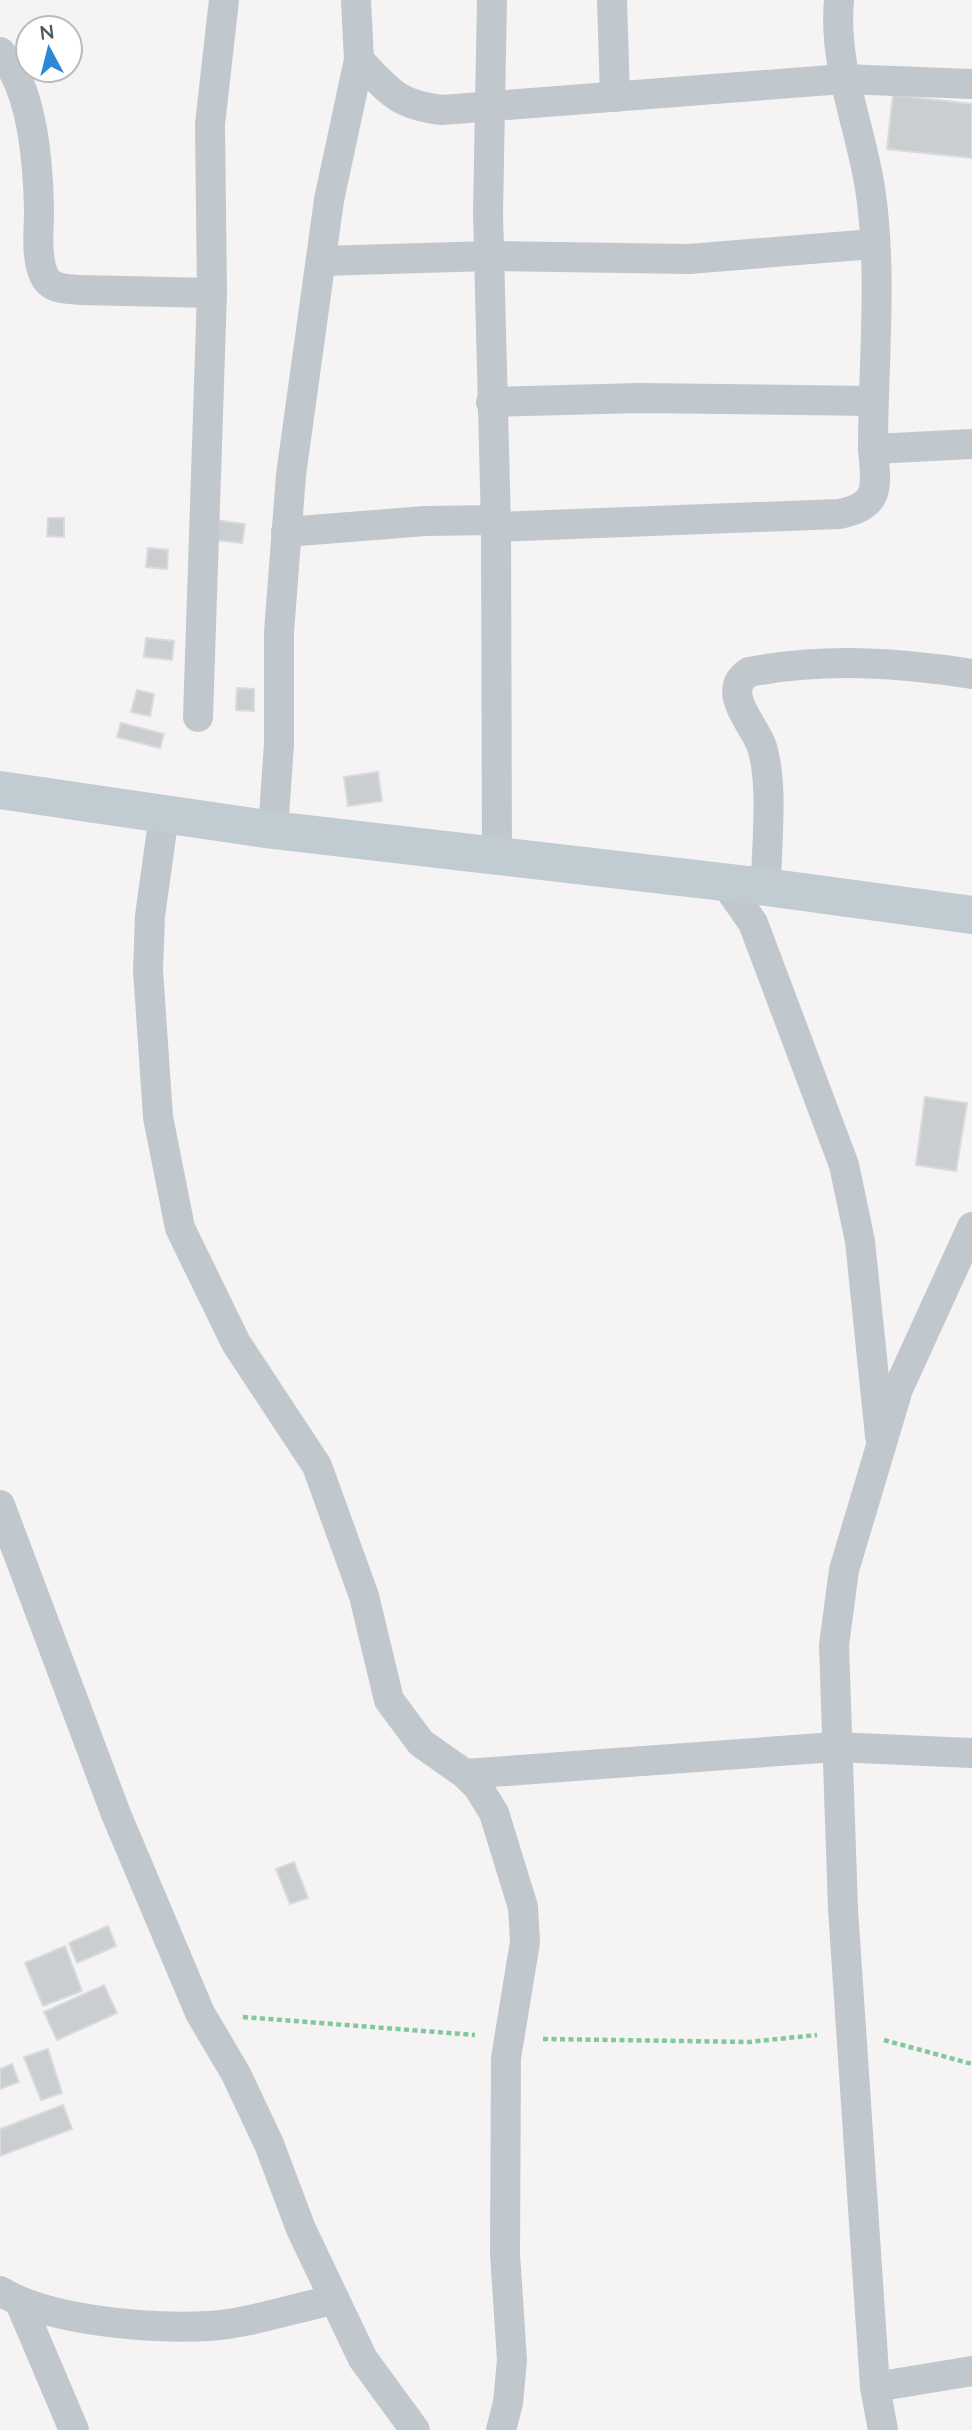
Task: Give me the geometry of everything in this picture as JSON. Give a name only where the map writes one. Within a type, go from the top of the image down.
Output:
[{"type":"street","points":[[198,717],[212,293],[209,124],[224,0]]},
{"type":"street","points":[[273,830],[286,531],[299,403],[328,200],[359,60],[356,0]]},
{"type":"street","points":[[492,0],[490,256],[491,402],[496,524],[497,855]]},
{"type":"street","points":[[612,0],[615,97]]},
{"type":"street","points":[[286,531],[425,521],[496,524],[850,512],[869,501],[875,493],[873,244],[870,190],[843,79],[838,41],[839,0]]},
{"type":"street","points":[[0,52],[15,68],[27,103],[37,183],[39,245],[48,282],[67,289],[212,293]]},
{"type":"street","points":[[359,60],[396,98],[413,106],[443,110],[843,79],[972,84]]},
{"type":"street","points":[[321,261],[490,256],[689,259],[873,244]]},
{"type":"street","points":[[491,402],[640,398],[873,401]]},
{"type":"street","points":[[873,449],[972,444]]},
{"type":"street","points":[[766,887],[765,768],[758,736],[738,698],[737,687],[743,676],[749,672],[801,664],[851,662],[904,663],[972,674]]},
{"type":"street","points":[[0,790],[273,830],[766,887],[972,915]]},
{"type":"street","points":[[164,814],[150,916],[148,970],[158,1117],[180,1228],[236,1343],[317,1466],[363,1596],[389,1700],[421,1743],[465,1774],[478,1787],[494,1813],[518,1888],[525,1924],[520,1984],[506,2058],[505,2254],[512,2360],[508,2403],[501,2430]]},
{"type":"street","points":[[725,883],[753,923],[844,1165],[863,1264],[881,1445]]},
{"type":"street","points":[[883,2430],[875,2387],[850,2031],[835,1747],[834,1646],[844,1570],[903,1378],[972,1227]]},
{"type":"street","points":[[0,1505],[116,1814],[200,2013],[236,2074],[269,2144],[301,2229],[363,2359],[415,2430]]},
{"type":"street","points":[[465,1774],[835,1747],[972,1752]]},
{"type":"street","points":[[10,2297],[95,2321],[209,2326],[333,2300]]},
{"type":"street","points":[[10,2297],[74,2430]]},
{"type":"street","points":[[875,2387],[972,2371]]},
{"type":"path","points":[[850,2031],[972,2064]]},
{"type":"building","points":[[893,95],[972,104],[972,158],[887,149]]},
{"type":"building","points":[[48,518],[64,518],[64,537],[47,536]]},
{"type":"building","points":[[215,520],[245,524],[242,543],[213,540]]},
{"type":"building","points":[[148,548],[168,550],[167,569],[146,567]]},
{"type":"building","points":[[146,638],[174,641],[172,660],[144,657]]},
{"type":"building","points":[[237,688],[254,689],[254,711],[236,710]]},
{"type":"building","points":[[137,690],[154,694],[150,716],[131,712]]},
{"type":"building","points":[[121,723],[164,734],[160,748],[117,737]]},
{"type":"building","points":[[378,772],[382,801],[348,806],[344,777]]},
{"type":"building","points":[[925,1097],[967,1103],[956,1171],[916,1165]]},
{"type":"building","points":[[294,1862],[308,1898],[290,1904],[276,1869]]},
{"type":"building","points":[[108,1926],[116,1946],[77,1963],[69,1943]]},
{"type":"building","points":[[65,1946],[82,1991],[43,2006],[25,1963]]},
{"type":"building","points":[[104,1985],[117,2013],[57,2040],[44,2012]]},
{"type":"building","points":[[48,2049],[62,2093],[41,2100],[24,2057]]},
{"type":"building","points":[[12,2064],[19,2082],[0,2089],[0,2069]]},
{"type":"building","points":[[63,2105],[72,2129],[0,2156],[0,2129]]}]
